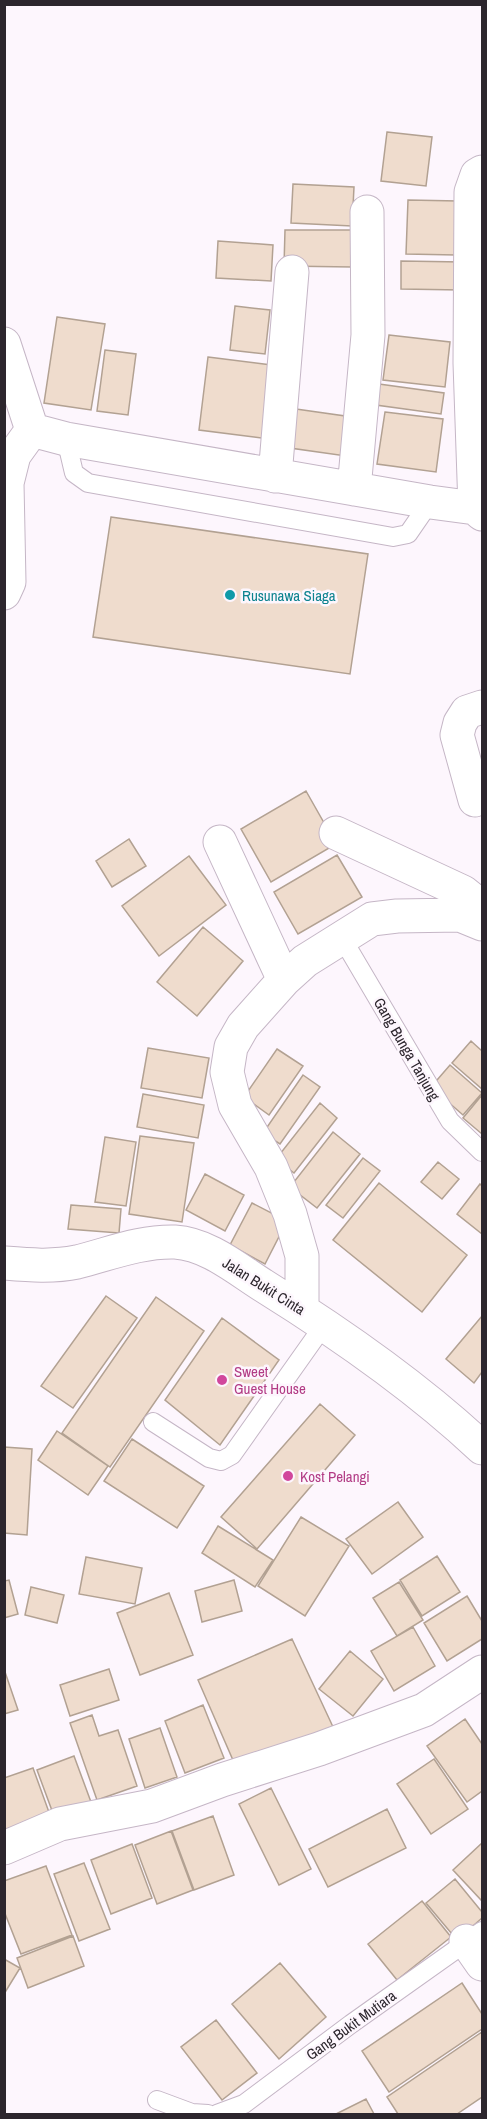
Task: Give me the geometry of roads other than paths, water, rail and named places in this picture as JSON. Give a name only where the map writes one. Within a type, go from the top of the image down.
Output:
[{"type":"street","points":[[32,430],[66,439],[479,511],[470,363],[471,192],[477,175],[483,172]]},
{"type":"street","points":[[354,489],[368,335],[367,212]]},
{"type":"street","points":[[275,476],[292,272]]},
{"type":"street","points":[[7,362],[32,430]]},
{"type":"street","points":[[4,593],[9,582],[7,483],[14,455],[32,430]]},
{"type":"street","points":[[475,800],[457,735],[460,723],[467,712],[483,707]]},
{"type":"street","points":[[336,833],[463,892],[483,907]]},
{"type":"street","points":[[220,842],[284,980]]},
{"type":"street","points":[[313,1318],[302,1256],[290,1214],[271,1167],[235,1105],[227,1072],[231,1047],[243,1026],[284,980],[305,961],[372,919],[397,916],[460,915],[483,924]]},
{"type":"street","name":"Jalan Bukit Cinta","points":[[4,1263],[46,1266],[75,1262],[150,1243],[177,1242],[208,1251],[313,1318],[417,1391],[483,1448]]},
{"type":"street","points":[[4,1848],[60,1824],[152,1806],[319,1749],[424,1710],[483,1672]]},
{"type":"lane","points":[[66,439],[74,473],[88,483],[393,537],[408,534],[430,502]]},
{"type":"lane","name":"Gang Bunga Tanjung","points":[[342,938],[450,1122],[483,1152]]},
{"type":"lane","points":[[153,1422],[208,1458],[221,1461],[232,1455],[313,1318]]},
{"type":"lane","name":"Gang Bukit Mutiara","points":[[217,2115],[244,2104],[351,2024],[477,1945]]},
{"type":"lane","points":[[157,2100],[192,2114],[208,2115]]},
{"type":"place","name":"Rusunawa Siaga","points":[[230,595]]},
{"type":"place","name":"Sweet Guest House","points":[[222,1380]]},
{"type":"place","name":"Kost Pelangi","points":[[288,1476]]}]
